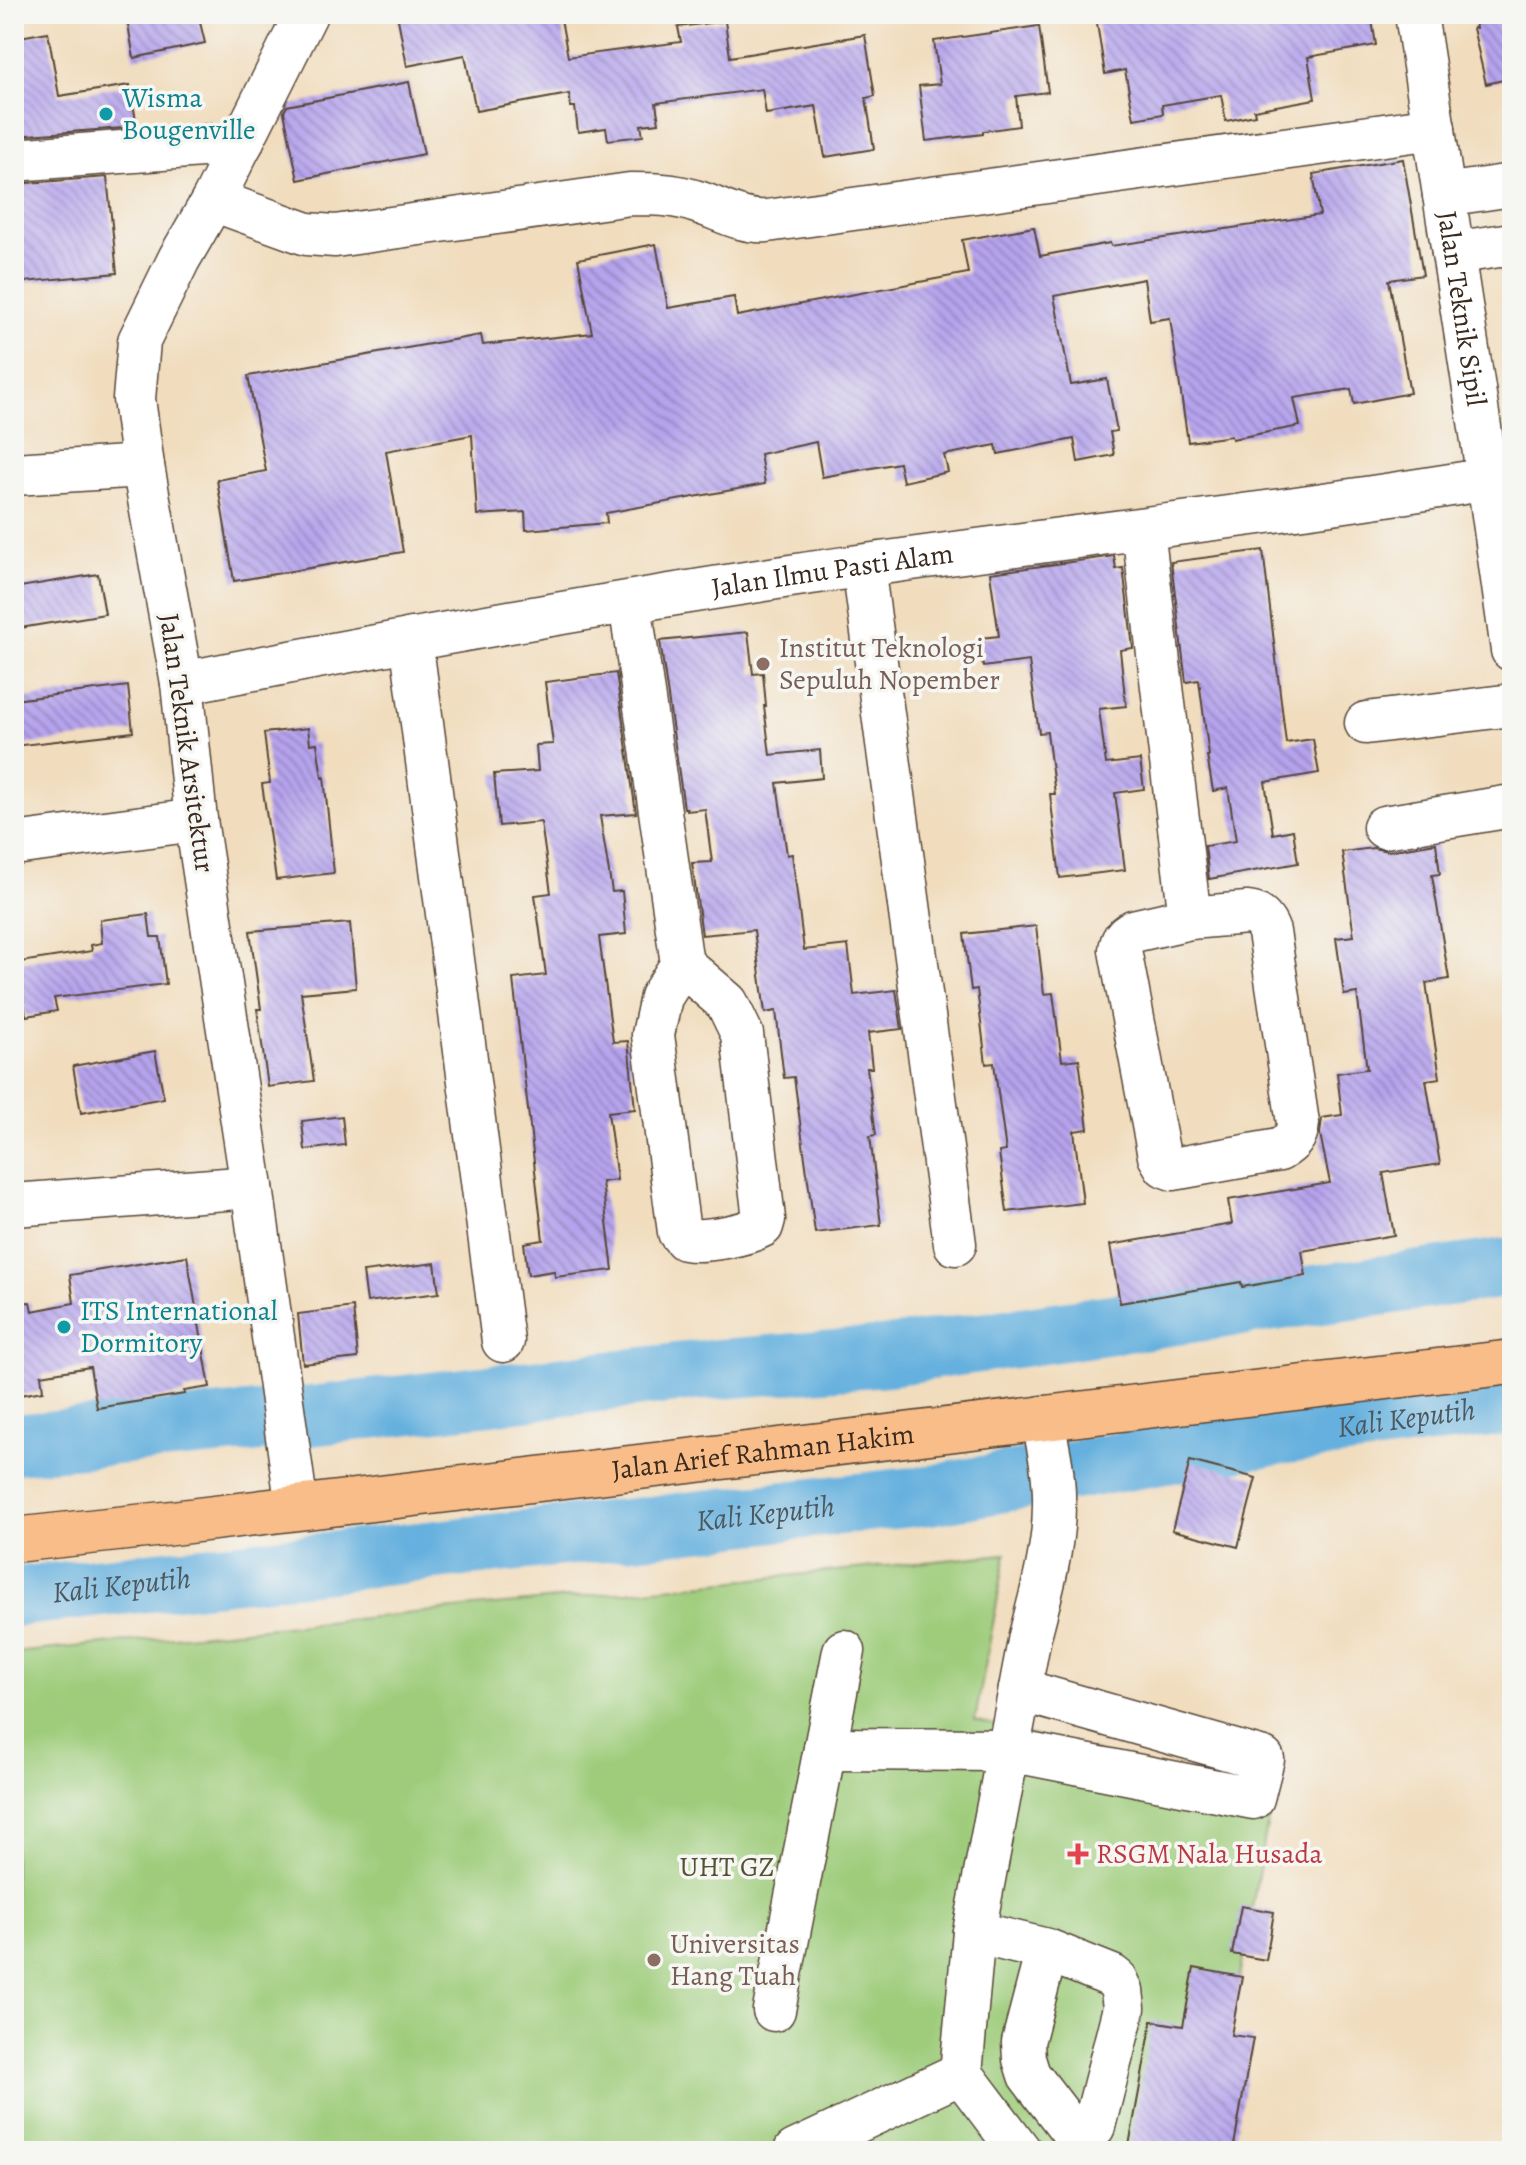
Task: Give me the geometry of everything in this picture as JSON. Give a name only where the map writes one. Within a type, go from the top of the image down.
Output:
[{"type":"main road","name":"Jalan Arief Rahman Hakim","points":[[14,1540],[297,1508],[1046,1437],[1512,1362]]},
{"type":"lane","name":"Jalan Teknik Arsitektur","points":[[297,1508],[196,820],[182,683],[134,399],[139,341],[306,14]]},
{"type":"lane","name":"Jalan Teknik Sipil","points":[[1416,14],[1453,253],[1495,467],[1512,650]]},
{"type":"lane","points":[[213,200],[307,234],[335,236],[630,194],[664,194],[712,207],[746,221],[767,221],[1434,128]]},
{"type":"lane","points":[[14,160],[242,143]]},
{"type":"lane","points":[[1444,195],[1512,185]]},
{"type":"lane","points":[[1453,253],[1505,245],[1512,249]]},
{"type":"lane","points":[[14,474],[143,466]]},
{"type":"lane","name":"Jalan Ilmu Pasti Alam","points":[[182,683],[411,639],[863,566],[1143,530],[1495,467]]},
{"type":"lane","points":[[1143,530],[1190,918]]},
{"type":"lane","points":[[863,566],[955,1244]]},
{"type":"lane","points":[[630,603],[682,964],[661,997],[653,1035],[679,1232],[685,1239],[695,1241],[751,1232],[762,1226],[764,1219],[742,1034],[727,1003],[682,964]]},
{"type":"lane","points":[[411,639],[503,1341]]},
{"type":"lane","points":[[1366,723],[1512,705]]},
{"type":"lane","points":[[1384,827],[1512,806]]},
{"type":"lane","points":[[14,844],[196,820]]},
{"type":"lane","points":[[1247,913],[1258,916],[1266,924],[1298,1123],[1293,1139],[1279,1150],[1173,1169],[1165,1166],[1159,1156],[1120,950],[1127,934],[1133,931],[1190,918],[1247,913]]},
{"type":"lane","points":[[14,1205],[252,1187]]},
{"type":"lane","points":[[1020,2151],[961,2073],[974,1932],[1052,1528],[1055,1501],[1046,1437]]},
{"type":"lane","points":[[774,2010],[844,1651]]},
{"type":"lane","points":[[825,1749],[1009,1750],[1253,1798],[1263,1759],[1020,1690]]},
{"type":"lane","points":[[974,1932],[1047,1950]]},
{"type":"lane","points":[[795,2151],[961,2073]]},
{"type":"green space","name":"UHT GZ","points":[[1006,1554],[975,1720],[1272,1799],[1207,2151],[14,2151],[14,1653]]},
{"type":"building","name":"Wisma Bougenville","points":[[126,14],[198,14],[205,43],[134,58]]},
{"type":"building","points":[[397,14],[560,14],[568,57],[681,42],[678,27],[725,21],[730,57],[865,35],[875,96],[866,98],[874,149],[825,157],[816,106],[766,114],[762,89],[656,103],[659,123],[641,125],[643,136],[608,140],[606,128],[578,132],[575,107],[571,107],[569,94],[476,111],[465,55],[407,66]]},
{"type":"building","points":[[1113,14],[1371,14],[1376,45],[1308,57],[1315,99],[1254,110],[1255,115],[1226,121],[1221,95],[1162,105],[1163,114],[1134,119],[1125,70],[1105,74],[1096,17]]},
{"type":"building","points":[[1474,14],[1512,14],[1512,78],[1486,84],[1473,28],[1476,28]]},
{"type":"building","points":[[1039,26],[1048,92],[1016,96],[1019,126],[926,141],[919,86],[940,84],[934,41]]},
{"type":"building","points":[[48,32],[59,96],[130,85],[137,127],[14,136],[14,38]]},
{"type":"building","points":[[409,82],[424,154],[298,180],[284,112],[287,106]]},
{"type":"building","points":[[1403,159],[1423,275],[1389,280],[1410,393],[1354,404],[1351,389],[1294,398],[1300,426],[1232,439],[1231,436],[1188,442],[1170,318],[1150,321],[1144,279],[1054,296],[1071,385],[1107,379],[1117,431],[1110,432],[1114,455],[1078,462],[1074,439],[998,454],[996,445],[944,455],[948,472],[903,482],[899,463],[822,477],[816,442],[760,454],[765,484],[606,513],[607,523],[526,530],[525,512],[477,515],[472,435],[386,451],[403,552],[234,581],[217,480],[266,471],[248,376],[481,335],[483,345],[592,333],[578,259],[656,244],[668,308],[734,297],[737,316],[968,273],[962,240],[1034,227],[1040,256],[1110,243],[1111,246],[1320,215],[1313,174]]},
{"type":"building","points":[[107,177],[117,273],[14,283],[14,184]]},
{"type":"building","points":[[1263,550],[1286,743],[1313,739],[1319,773],[1265,782],[1273,834],[1293,830],[1298,863],[1209,879],[1205,846],[1236,841],[1228,788],[1213,791],[1199,680],[1186,682],[1171,562]]},
{"type":"building","points":[[1114,556],[1116,569],[1123,568],[1133,648],[1120,650],[1126,706],[1099,709],[1106,764],[1140,760],[1144,789],[1115,793],[1125,870],[1060,878],[1050,794],[1055,794],[1047,732],[1039,733],[1029,661],[983,667],[980,638],[999,636],[990,573]]},
{"type":"building","points":[[98,574],[105,614],[14,629],[14,588]]},
{"type":"building","points":[[748,632],[753,674],[763,673],[770,755],[820,750],[822,778],[777,783],[787,855],[792,854],[804,950],[848,945],[854,995],[896,990],[902,1029],[868,1033],[872,1068],[867,1068],[876,1135],[870,1136],[881,1225],[815,1233],[794,1077],[784,1078],[776,1011],[765,1013],[754,930],[702,935],[692,863],[712,862],[705,809],[687,811],[684,808],[660,641]]},
{"type":"building","points":[[616,673],[636,813],[600,816],[612,892],[622,891],[626,934],[599,937],[613,1042],[628,1041],[635,1109],[608,1112],[617,1180],[602,1182],[613,1270],[555,1277],[554,1271],[528,1275],[524,1243],[543,1240],[513,979],[546,975],[535,895],[551,893],[541,822],[499,826],[494,774],[538,771],[536,745],[553,744],[545,682]]},
{"type":"building","points":[[128,686],[133,732],[14,746],[14,700]]},
{"type":"building","points":[[308,728],[310,744],[317,743],[324,777],[334,873],[276,880],[262,784],[270,783],[264,733]]},
{"type":"building","points":[[1436,843],[1440,874],[1432,875],[1449,979],[1426,983],[1440,1078],[1426,1080],[1440,1164],[1383,1173],[1394,1235],[1302,1251],[1306,1276],[1242,1287],[1241,1282],[1120,1303],[1110,1245],[1232,1224],[1228,1200],[1330,1183],[1320,1134],[1322,1118],[1342,1115],[1337,1073],[1367,1069],[1357,993],[1344,995],[1336,938],[1354,936],[1342,852],[1373,848],[1388,851]]},
{"type":"building","points":[[148,914],[151,937],[160,937],[166,984],[54,998],[57,1011],[26,1016],[22,992],[14,993],[14,963],[92,951],[91,945],[102,943],[100,920]]},
{"type":"building","points":[[350,923],[356,988],[301,993],[314,1081],[268,1087],[250,931]]},
{"type":"building","points":[[1036,926],[1044,994],[1053,993],[1062,1061],[1079,1059],[1088,1129],[1074,1131],[1083,1203],[1007,1212],[999,1152],[1006,1151],[994,1063],[986,1064],[977,989],[971,990],[964,934]]},
{"type":"building","points":[[155,1051],[164,1098],[81,1113],[73,1066]]},
{"type":"building","points":[[342,1116],[345,1145],[305,1150],[302,1121]]},
{"type":"building","name":"ITS International Dormitory","points":[[187,1256],[210,1387],[97,1408],[90,1367],[41,1375],[43,1391],[14,1396],[14,1303],[30,1302],[32,1311],[74,1303],[70,1275]]},
{"type":"building","points":[[435,1263],[439,1293],[367,1302],[363,1272]]},
{"type":"building","points":[[353,1307],[358,1358],[303,1364],[298,1314]]},
{"type":"building","points":[[1190,1461],[1256,1478],[1238,1547],[1172,1530]]},
{"type":"building","points":[[1241,1906],[1274,1912],[1266,1960],[1232,1954]]},
{"type":"building","points":[[1194,1968],[1242,1977],[1231,2035],[1253,2038],[1233,2151],[1128,2151],[1152,2021],[1183,2026]]},
{"type":"waterway","name":"Kali Keputih","points":[[14,1444],[260,1422],[694,1371],[888,1356],[1512,1267]]},
{"type":"waterway","name":"Kali Keputih","points":[[14,1597],[930,1495],[1264,1437],[1512,1404]]},
{"type":"place","name":"Wisma Bougenville","points":[[106,114]]},
{"type":"place","name":"Institut Teknologi Sepuluh Nopember","points":[[763,664]]},
{"type":"place","name":"ITS International Dormitory","points":[[64,1327]]},
{"type":"place","name":"RSGM Nala Husada","points":[[1078,1854]]},
{"type":"place","name":"Universitas Hang Tuah","points":[[654,1960]]}]
